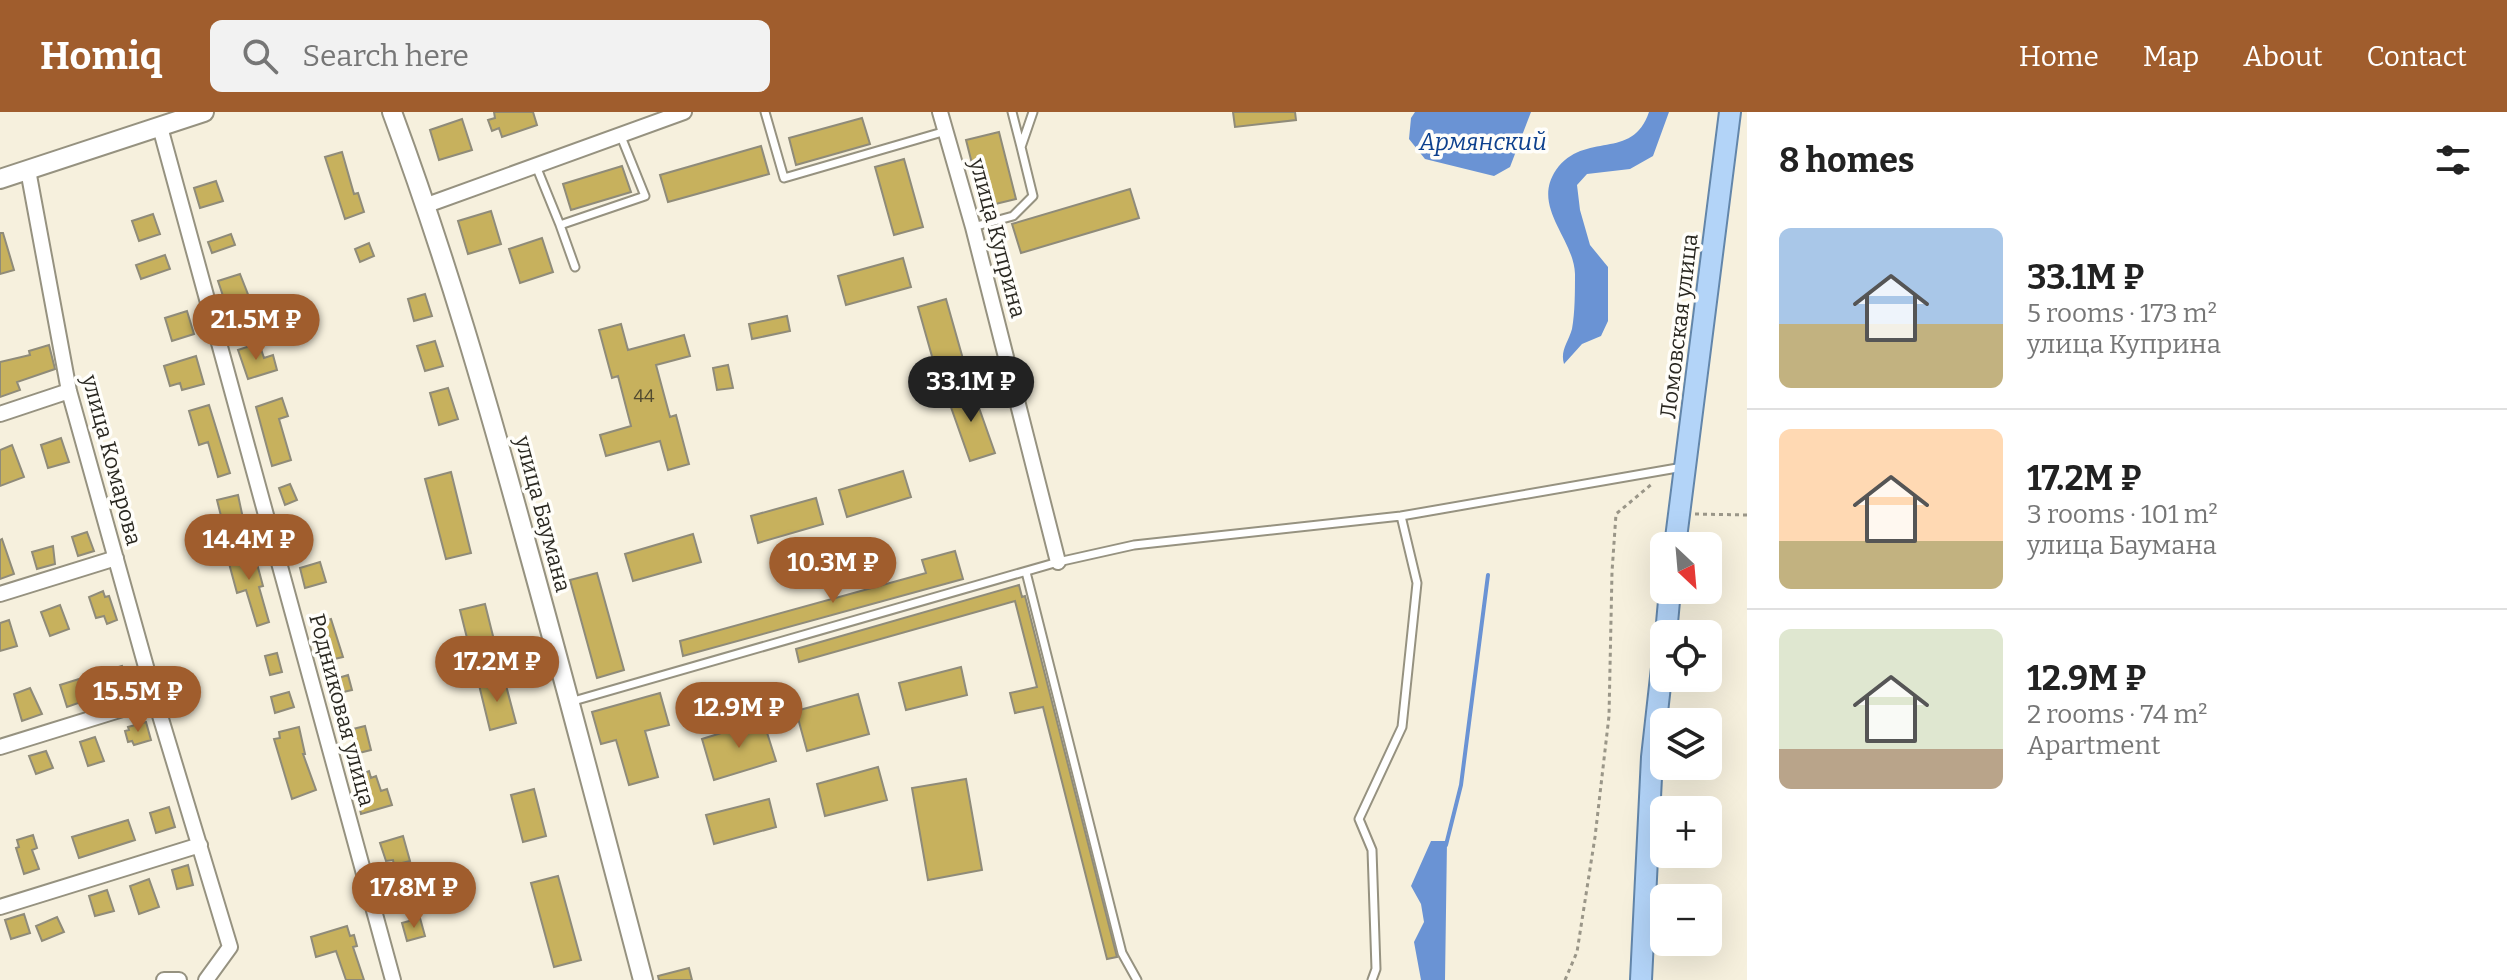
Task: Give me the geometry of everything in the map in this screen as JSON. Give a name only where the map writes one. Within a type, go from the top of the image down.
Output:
[{"type":"main road","name":"Ломовская улица","points":[[1677,532],[1678,467],[1730,112]]},
{"type":"main road","points":[[1641,980],[1652,757],[1659,692]]},
{"type":"street","points":[[0,179],[204,112]]},
{"type":"street","name":"улица Баумана","points":[[392,112],[427,205],[474,352],[643,980]]},
{"type":"street","points":[[427,205],[684,112]]},
{"type":"street","name":"улица Куприна","points":[[940,112],[973,227],[1058,562]]},
{"type":"street","name":"Родниковая улица","points":[[160,127],[393,980]]},
{"type":"street","name":"улица Комарова","points":[[28,170],[69,391],[155,699],[230,947],[206,980]]},
{"type":"street","points":[[0,414],[69,391]]},
{"type":"street","points":[[0,594],[116,558]]},
{"type":"street","points":[[0,747],[155,699]]},
{"type":"street","points":[[0,907],[200,845]]},
{"type":"street","points":[[164,980],[179,980]]},
{"type":"lane","points":[[765,112],[784,178],[946,131]]},
{"type":"lane","points":[[973,227],[1013,216],[1033,196],[1012,112]]},
{"type":"lane","points":[[1021,147],[1033,112]]},
{"type":"lane","points":[[560,225],[645,196],[620,134]]},
{"type":"lane","points":[[536,166],[575,267]]},
{"type":"lane","points":[[570,702],[1058,562],[1134,545],[1401,516],[1678,467]]},
{"type":"lane","points":[[1372,980],[1376,969],[1372,850],[1359,819],[1402,727],[1417,583],[1401,516]]},
{"type":"lane","points":[[1026,572],[1122,953],[1137,980]]},
{"type":"path","points":[[1565,980],[1577,952],[1609,716],[1616,514],[1678,467]]},
{"type":"path","points":[[1679,513],[1747,515]]},
{"type":"water","name":"Армянский","points":[[1415,112],[1531,112],[1510,167],[1494,176],[1425,159],[1409,139],[1411,118]]},
{"type":"water","points":[[1649,112],[1669,112],[1653,156],[1630,169],[1587,174],[1577,185],[1590,245],[1608,267],[1608,321],[1601,336],[1582,344],[1564,364],[1564,350],[1573,323],[1575,274],[1573,261],[1551,210],[1548,197],[1550,184],[1556,170],[1568,158],[1580,151],[1631,137]]},
{"type":"water","points":[[1431,841],[1447,841],[1445,980],[1421,980],[1414,942],[1424,922],[1421,904],[1411,886]]},
{"type":"building","points":[[494,112],[533,112],[537,125],[502,137],[499,128],[492,131],[488,120],[495,118]]},
{"type":"building","points":[[1233,112],[1295,112],[1296,120],[1235,127]]},
{"type":"building","points":[[862,118],[870,144],[796,165],[789,138]]},
{"type":"building","points":[[462,119],[472,150],[439,160],[430,130]]},
{"type":"building","points":[[999,132],[1016,199],[983,207],[966,140]]},
{"type":"building","points":[[761,146],[769,174],[668,202],[660,175]]},
{"type":"building","points":[[342,152],[354,194],[358,193],[364,212],[345,219],[325,157]]},
{"type":"building","points":[[904,159],[923,227],[894,235],[875,167]]},
{"type":"building","points":[[622,166],[631,192],[571,210],[563,184]]},
{"type":"building","points":[[216,181],[223,201],[200,208],[194,188]]},
{"type":"building","points":[[1130,189],[1139,218],[1021,253],[1012,224]]},
{"type":"building","points":[[491,211],[501,244],[468,254],[458,221]]},
{"type":"building","points":[[153,214],[160,234],[139,241],[132,221]]},
{"type":"building","points":[[0,233],[3,233],[14,270],[0,274]]},
{"type":"building","points":[[231,234],[235,245],[212,253],[208,242]]},
{"type":"building","points":[[542,238],[553,272],[520,283],[509,249]]},
{"type":"building","points":[[369,243],[374,256],[360,262],[355,249]]},
{"type":"building","points":[[165,255],[170,269],[141,279],[136,265]]},
{"type":"building","points":[[903,258],[911,287],[846,305],[838,276]]},
{"type":"building","points":[[240,274],[249,297],[226,305],[218,281]]},
{"type":"building","points":[[425,294],[432,316],[414,321],[408,299]]},
{"type":"building","points":[[946,299],[965,366],[937,374],[918,307]]},
{"type":"building","points":[[187,311],[194,334],[172,341],[165,318]]},
{"type":"building","points":[[787,316],[790,331],[752,339],[749,324]]},
{"type":"building","points":[[621,324],[628,350],[684,335],[690,356],[656,365],[670,417],[676,415],[689,464],[668,470],[660,441],[606,456],[600,435],[631,426],[618,376],[612,378],[599,330]]},
{"type":"building","points":[[435,341],[443,366],[425,371],[417,346]]},
{"type":"building","points":[[259,343],[264,358],[273,355],[277,370],[248,379],[238,350]]},
{"type":"building","points":[[49,345],[55,369],[17,382],[20,390],[0,397],[0,362],[30,355],[29,351]]},
{"type":"building","points":[[196,356],[204,384],[182,390],[180,383],[170,386],[164,366]]},
{"type":"building","points":[[728,365],[733,388],[717,390],[713,368]]},
{"type":"building","points":[[448,388],[458,419],[439,425],[430,393]]},
{"type":"building","points":[[972,388],[995,453],[970,461],[947,396]]},
{"type":"building","points":[[282,398],[288,416],[279,419],[291,460],[272,466],[256,407]]},
{"type":"building","points":[[209,405],[230,473],[218,477],[208,442],[199,445],[189,411]]},
{"type":"building","points":[[61,438],[69,462],[48,468],[41,445]]},
{"type":"building","points":[[12,445],[24,477],[0,486],[0,450]]},
{"type":"building","points":[[903,471],[911,497],[847,517],[839,490]]},
{"type":"building","points":[[451,472],[471,553],[446,559],[425,479]]},
{"type":"building","points":[[290,484],[297,500],[285,505],[279,488]]},
{"type":"building","points":[[238,495],[244,523],[224,528],[217,500]]},
{"type":"building","points":[[816,498],[823,524],[758,543],[751,516]]},
{"type":"building","points":[[87,532],[94,551],[78,556],[72,537]]},
{"type":"building","points":[[693,534],[701,562],[633,581],[625,554]]},
{"type":"building","points":[[0,540],[14,574],[0,579]]},
{"type":"building","points":[[53,546],[55,564],[37,569],[32,552]]},
{"type":"building","points":[[253,549],[269,622],[257,626],[246,590],[237,593],[227,556]]},
{"type":"building","points":[[955,551],[963,579],[683,656],[680,641],[926,573],[922,560]]},
{"type":"building","points":[[320,562],[326,582],[305,588],[300,568]]},
{"type":"building","points":[[597,573],[624,670],[597,678],[570,580]]},
{"type":"building","points":[[1019,585],[1022,597],[1025,596],[1117,957],[1107,959],[1043,707],[1015,713],[1010,693],[1037,687],[1015,601],[799,662],[796,649]]},
{"type":"building","points":[[103,591],[105,597],[109,596],[117,620],[107,624],[104,616],[96,618],[89,597]]},
{"type":"building","points":[[485,604],[496,648],[471,654],[460,610]]},
{"type":"building","points":[[60,605],[69,629],[50,636],[41,612]]},
{"type":"building","points":[[331,619],[343,657],[330,660],[319,623]]},
{"type":"building","points":[[9,620],[17,646],[0,651],[0,623]]},
{"type":"building","points":[[277,653],[282,672],[270,675],[265,656]]},
{"type":"building","points":[[122,666],[125,676],[130,674],[134,685],[114,692],[108,670]]},
{"type":"building","points":[[961,667],[967,695],[906,710],[899,683]]},
{"type":"building","points":[[348,675],[352,690],[339,693],[335,679]]},
{"type":"building","points":[[504,678],[516,723],[490,730],[479,685]]},
{"type":"building","points":[[79,679],[87,700],[67,707],[60,685]]},
{"type":"building","points":[[30,688],[42,714],[22,721],[14,694]]},
{"type":"building","points":[[289,692],[294,707],[275,713],[271,697]]},
{"type":"building","points":[[660,693],[669,725],[645,731],[658,777],[629,785],[616,740],[601,744],[592,712]]},
{"type":"building","points":[[858,694],[869,734],[807,751],[796,711]]},
{"type":"building","points":[[763,720],[776,761],[714,780],[702,739]]},
{"type":"building","points":[[146,722],[151,740],[134,745],[132,741],[128,742],[125,731],[129,730],[128,727]]},
{"type":"building","points":[[365,726],[371,750],[355,754],[349,730]]},
{"type":"building","points":[[299,727],[303,754],[316,790],[292,799],[274,739],[280,738],[279,732]]},
{"type":"building","points":[[95,737],[104,761],[88,766],[80,742]]},
{"type":"building","points":[[46,751],[53,768],[36,774],[29,756]]},
{"type":"building","points":[[878,767],[887,800],[825,816],[817,784]]},
{"type":"building","points":[[369,771],[371,778],[376,776],[381,791],[387,789],[392,805],[361,814],[358,801],[365,799],[357,776]]},
{"type":"building","points":[[966,779],[982,870],[928,880],[912,788]]},
{"type":"building","points":[[534,789],[546,836],[523,842],[511,795]]},
{"type":"building","points":[[769,799],[776,827],[714,844],[706,815]]},
{"type":"building","points":[[169,807],[175,827],[156,833],[150,813]]},
{"type":"building","points":[[128,820],[135,840],[79,858],[72,837]]},
{"type":"building","points":[[33,835],[37,848],[32,850],[39,869],[24,874],[16,848],[19,847],[17,840]]},
{"type":"building","points":[[403,836],[410,861],[394,865],[393,860],[386,861],[380,843]]},
{"type":"building","points":[[188,865],[193,885],[177,889],[172,870]]},
{"type":"building","points":[[558,876],[581,960],[554,967],[531,883]]},
{"type":"building","points":[[149,879],[159,907],[139,914],[130,886]]},
{"type":"building","points":[[409,882],[414,898],[396,904],[391,888]]},
{"type":"building","points":[[107,890],[114,911],[95,916],[89,896]]},
{"type":"building","points":[[24,914],[30,933],[11,939],[5,920]]},
{"type":"building","points":[[57,917],[64,932],[42,941],[36,926]]},
{"type":"building","points":[[420,918],[425,936],[407,941],[402,923]]},
{"type":"building","points":[[347,926],[350,936],[354,935],[357,946],[353,947],[364,980],[346,980],[336,951],[316,957],[311,937]]},
{"type":"building","points":[[689,968],[692,980],[659,980],[658,976]]},
{"type":"waterway","points":[[1446,845],[1461,785],[1488,575]]}]
